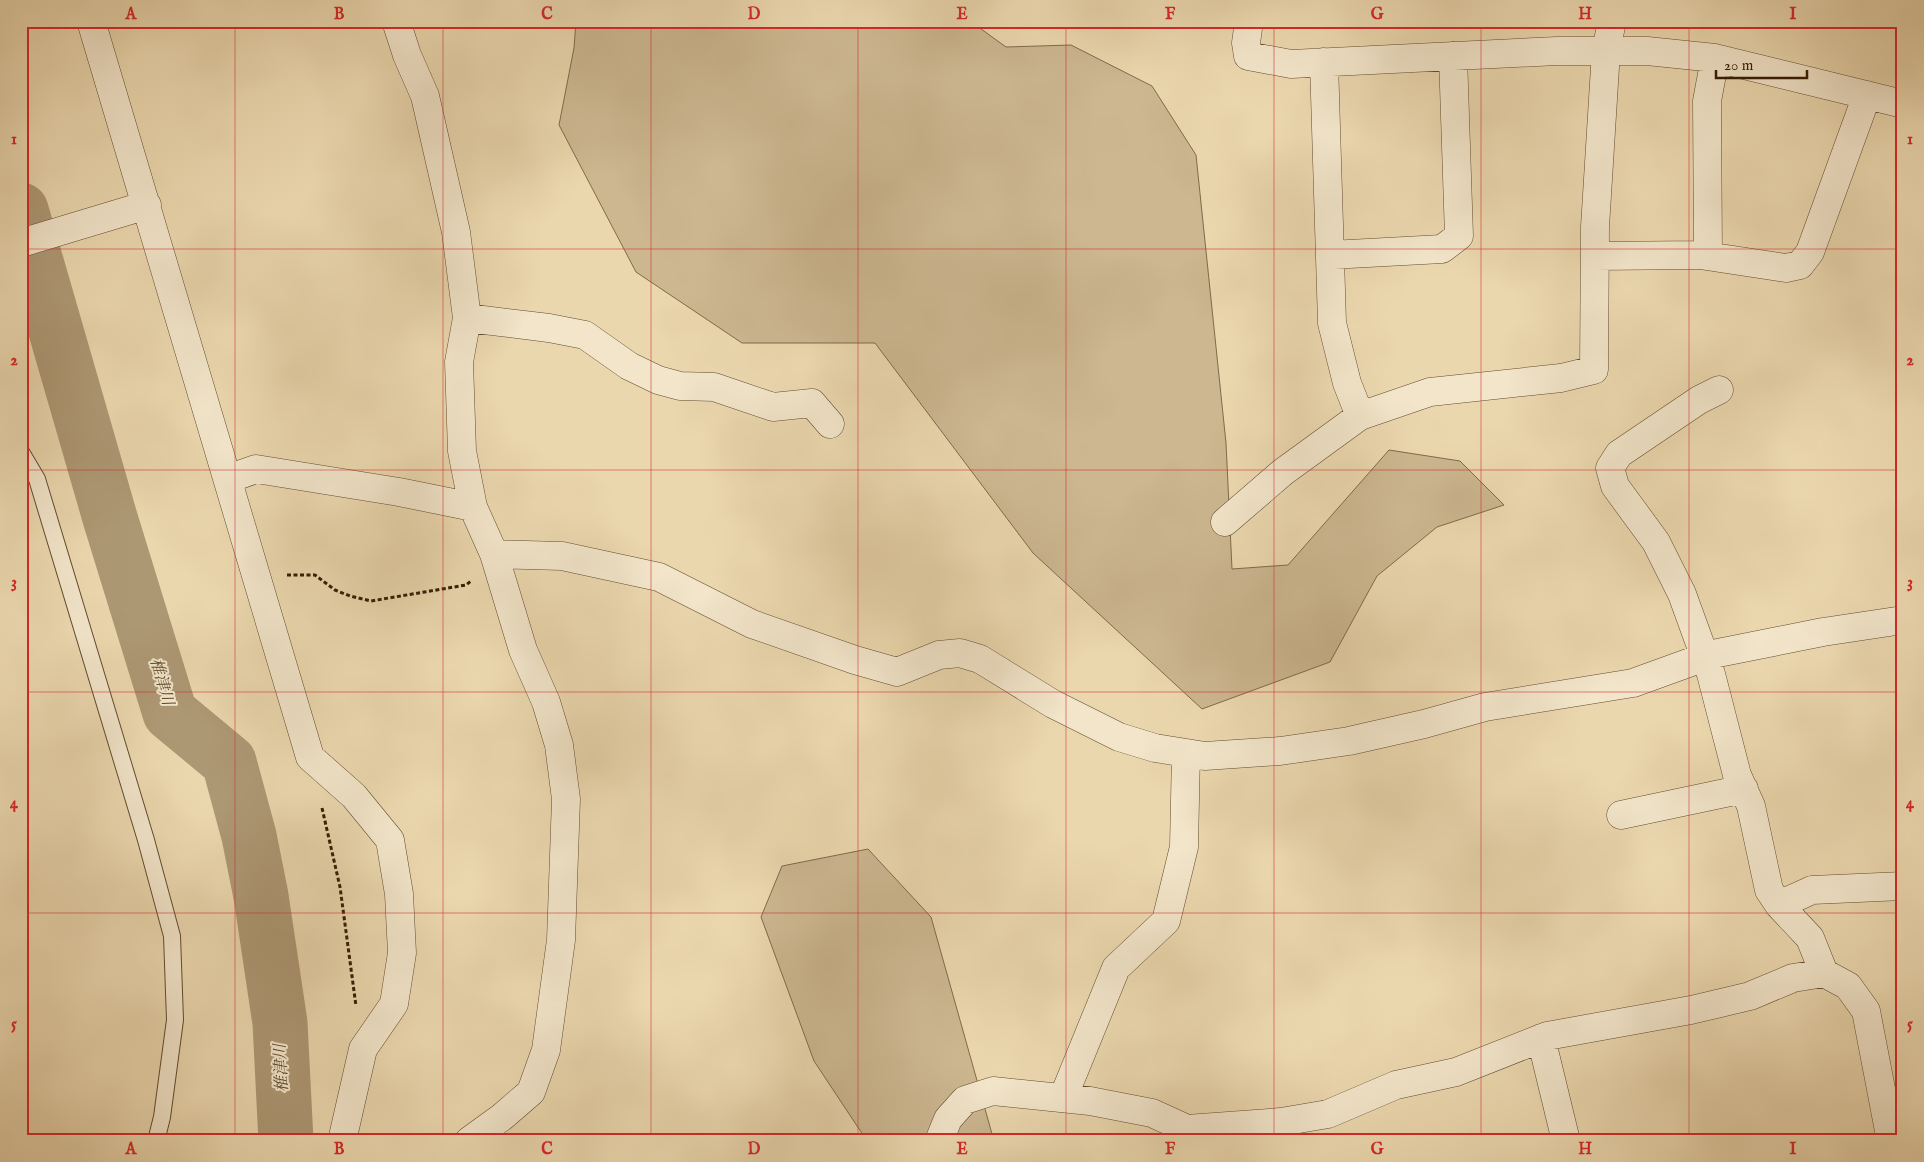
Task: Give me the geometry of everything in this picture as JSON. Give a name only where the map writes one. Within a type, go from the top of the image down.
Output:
[{"type":"street","points":[[91,21],[310,757],[354,796],[390,840],[400,894],[402,953],[394,1004],[363,1049],[342,1141]]},
{"type":"street","points":[[396,21],[407,55],[425,96],[456,232],[467,318],[459,362],[462,450],[474,507],[495,559],[523,650],[546,702],[559,745],[566,799],[562,930],[546,1050],[531,1092],[502,1117],[469,1141]]},
{"type":"street","points":[[1249,21],[1246,44],[1248,56],[1291,64],[1453,56],[1646,50],[1715,58],[1903,104]]},
{"type":"street","points":[[1225,522],[1283,472],[1360,416],[1430,392],[1561,378],[1594,370],[1595,227],[1606,51],[1612,21]]},
{"type":"street","points":[[1330,256],[1442,249],[1459,236],[1453,56]]},
{"type":"street","points":[[1708,256],[1707,101],[1715,58]]},
{"type":"street","points":[[1324,62],[1332,323],[1347,383],[1360,416]]},
{"type":"street","points":[[1595,256],[1700,255],[1786,268],[1800,265],[1810,252],[1866,95]]},
{"type":"street","points":[[21,243],[147,205]]},
{"type":"street","points":[[467,318],[549,328],[585,335],[629,366],[658,380],[680,386],[714,388],[772,407],[812,403],[830,424]]},
{"type":"street","points":[[1719,390],[1698,400],[1619,454],[1610,468],[1615,486],[1656,542],[1682,594],[1703,657],[1711,674],[1737,775],[1751,806],[1769,890],[1779,905],[1810,938],[1824,973]]},
{"type":"street","points":[[228,479],[256,469],[399,492],[474,507]]},
{"type":"street","points":[[495,559],[562,556],[660,577],[752,624],[855,660],[897,672],[939,655],[960,653],[980,659],[1053,704],[1119,737],[1155,748],[1205,756],[1261,752],[1349,741],[1424,724],[1485,707],[1633,683],[1703,657],[1823,632],[1903,620]]},
{"type":"street","points":[[1063,1098],[1116,968],[1166,921],[1184,847],[1186,753]]},
{"type":"street","points":[[1621,815],[1744,789]]},
{"type":"street","points":[[1779,905],[1812,890],[1903,886]]},
{"type":"street","points":[[939,1141],[948,1118],[965,1100],[993,1091],[1090,1101],[1152,1114],[1187,1129],[1251,1133],[1281,1122],[1328,1114],[1396,1085],[1456,1072],[1541,1038],[1691,1010],[1750,996],[1792,978],[1824,973],[1848,986],[1866,1010],[1891,1141]]},
{"type":"street","points":[[1541,1038],[1566,1141]]},
{"type":"lane","points":[[21,452],[37,479],[146,840],[172,936],[175,1020],[162,1117],[156,1141]]},
{"type":"path","points":[[257,576],[315,575],[335,590],[371,601],[466,585],[495,559]]},
{"type":"path","points":[[320,800],[340,887],[363,1049]]},
{"type":"shaded area","points":[[576,21],[970,21],[1006,47],[1071,45],[1152,86],[1196,155],[1226,443],[1232,569],[1288,565],[1389,450],[1460,461],[1504,505],[1437,527],[1377,576],[1330,662],[1202,709],[1033,553],[875,343],[742,343],[636,272],[559,125],[574,48]]},
{"type":"shaded area","points":[[868,849],[931,917],[994,1141],[867,1141],[814,1061],[761,917],[782,866]]},
{"type":"water","points":[[304,1025],[307,1061],[304,1141],[263,1141],[261,1026]]},
{"type":"waterway","name":"椎津川","points":[[21,210],[110,518],[170,713],[229,762],[249,836],[261,896],[280,1023],[286,1141]]}]
